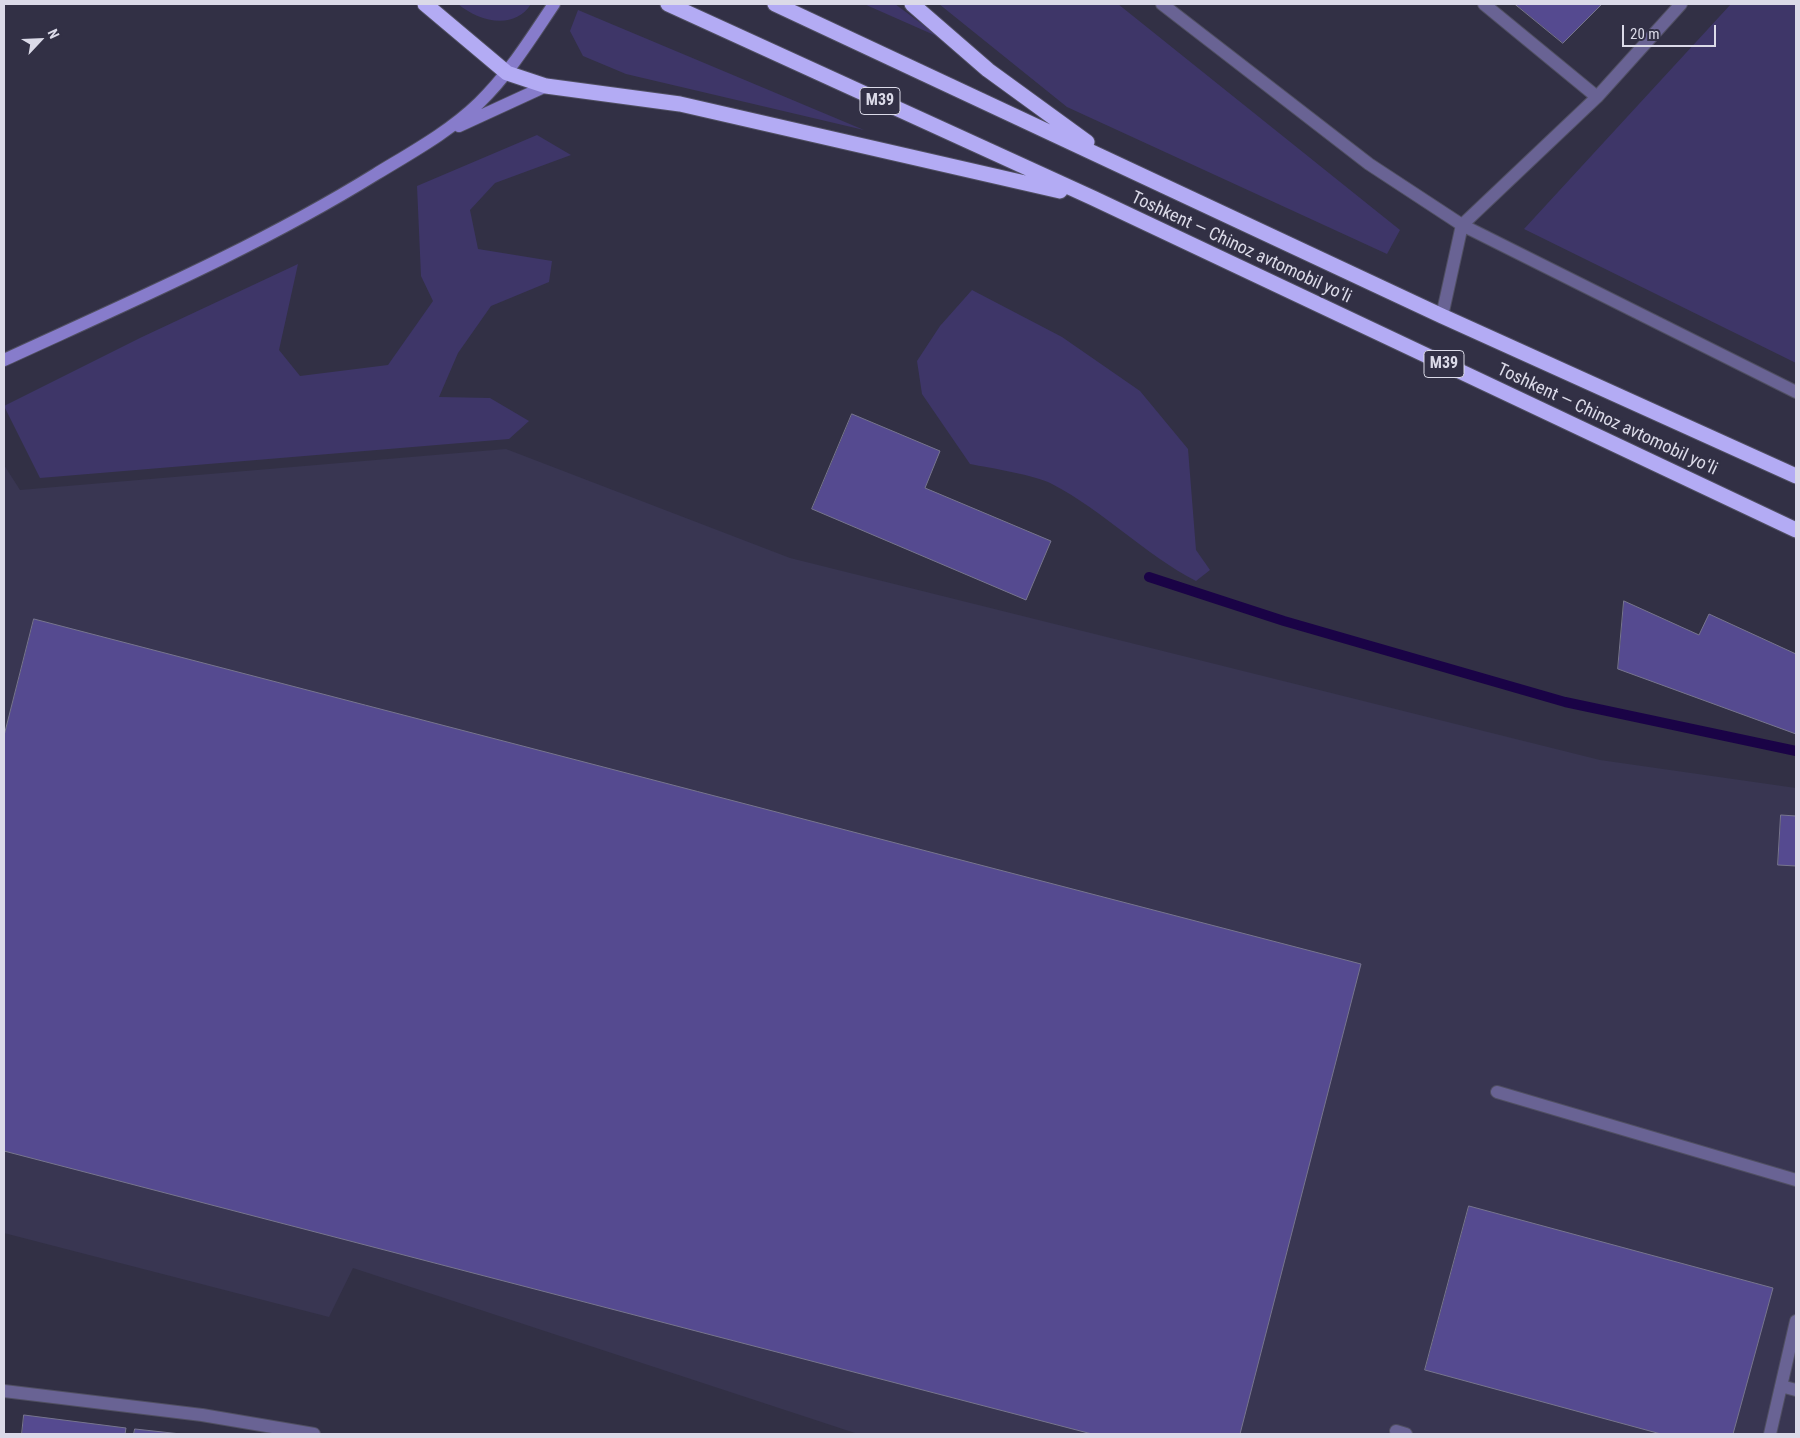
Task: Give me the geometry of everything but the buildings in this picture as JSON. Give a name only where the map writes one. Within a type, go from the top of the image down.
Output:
[{"type":"highway","points":[[425,4],[507,73],[546,86],[680,104],[1093,198]]},
{"type":"highway","name":"Toshkent — Chinoz avtomobil yoʻli","points":[[668,4],[1093,198],[1796,530]]},
{"type":"highway","name":"Toshkent — Chinoz avtomobil yoʻli","points":[[775,4],[1442,316],[1796,476]]},
{"type":"highway","points":[[912,4],[988,70],[1116,164]]},
{"type":"main road","points":[[441,134],[478,104],[507,73],[554,4]]},
{"type":"main road","points":[[4,360],[248,246],[325,205],[441,134],[546,86]]},
{"type":"street","points":[[1162,4],[1369,164],[1462,225],[1796,392]]},
{"type":"street","points":[[1484,4],[1597,97]]},
{"type":"street","points":[[1442,316],[1462,225],[1597,97],[1681,4]]},
{"type":"street","points":[[1497,1092],[1796,1180]]},
{"type":"street","points":[[1770,1434],[1796,1321]]},
{"type":"street","points":[[1781,1386],[1796,1390]]},
{"type":"street","points":[[4,1391],[202,1415],[314,1434]]},
{"type":"shaded area","points":[[458,4],[531,4],[515,18],[496,20],[485,19],[475,15]]},
{"type":"shaded area","points":[[864,4],[895,4],[941,38]]},
{"type":"shaded area","points":[[939,4],[1118,4],[1400,230],[1387,254],[1067,107]]},
{"type":"shaded area","points":[[1731,4],[1796,4],[1796,363],[1524,229]]},
{"type":"shaded area","points":[[578,10],[864,130],[626,74],[583,56],[570,31]]},
{"type":"shaded area","points":[[537,135],[571,155],[495,183],[470,210],[478,249],[552,261],[549,282],[491,306],[458,353],[439,397],[490,398],[529,421],[509,439],[40,478],[4,406],[142,337],[298,264],[279,350],[300,376],[388,365],[433,301],[421,276],[417,186]]},
{"type":"shaded area","points":[[972,290],[1062,337],[1140,391],[1188,449],[1196,550],[1210,570],[1196,581],[1159,558],[1089,507],[1052,484],[1024,475],[970,464],[922,394],[917,361],[940,326]]},
{"type":"shaded area","points":[[506,449],[790,558],[1600,760],[1796,788],[1796,1434],[858,1434],[353,1268],[329,1317],[4,1233],[4,465],[20,490]]},
{"type":"waterway","points":[[1149,577],[1284,621],[1565,702],[1796,751]]}]
